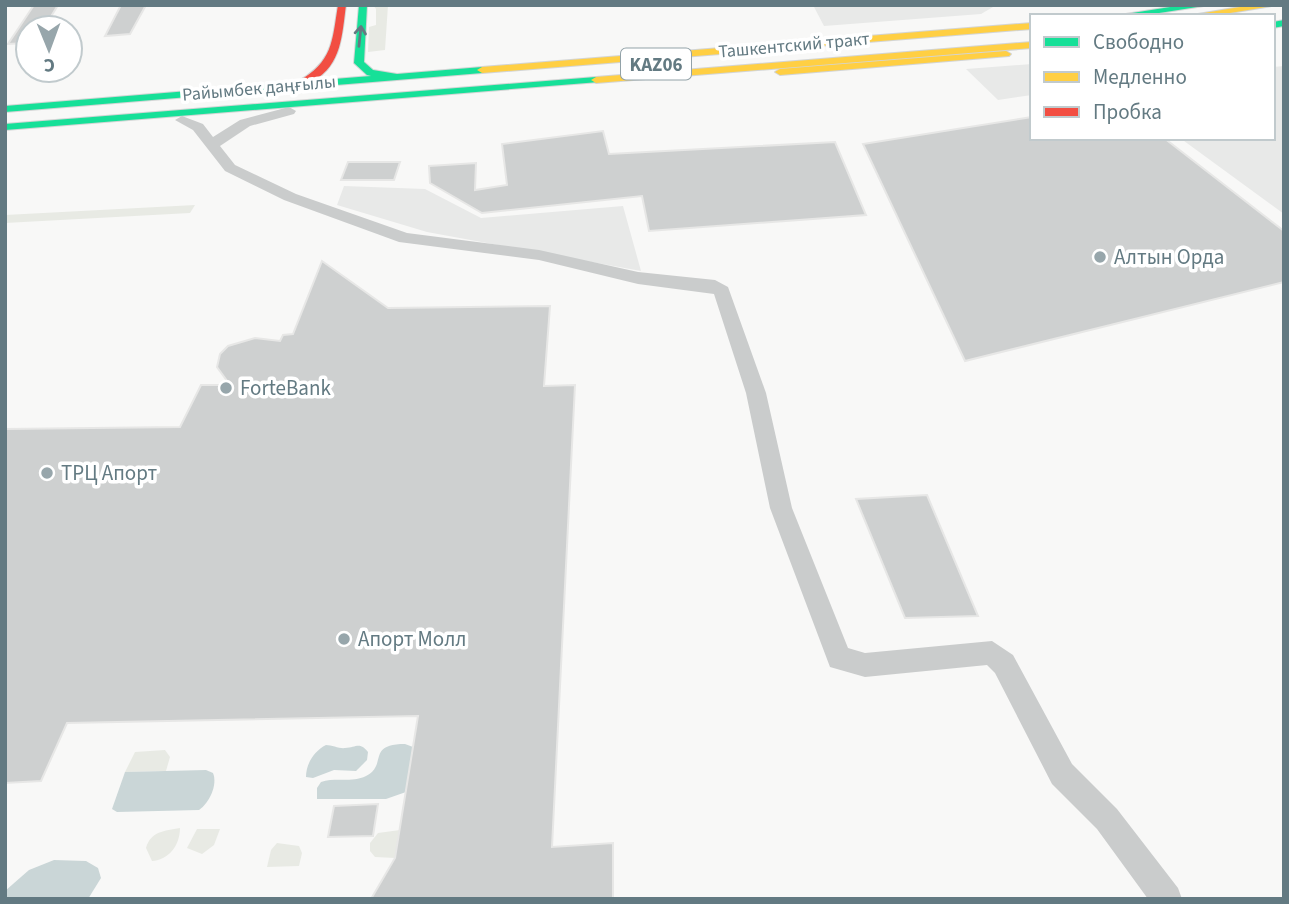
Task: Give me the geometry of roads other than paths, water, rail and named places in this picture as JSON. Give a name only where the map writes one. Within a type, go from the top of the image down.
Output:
[{"type":"main road","points":[[295,86],[318,77],[332,65],[342,5]]},
{"type":"main road","points":[[363,5],[358,54],[362,68],[384,75],[407,77]]},
{"type":"main road","points":[[1133,14],[1206,5]]},
{"type":"main road","points":[[1205,14],[1273,5]]},
{"type":"main road","points":[[5,109],[1030,26]]},
{"type":"main road","name":"Райымбек даңғылы","points":[[5,115],[1030,33]]},
{"type":"main road","name":"Ташкентский тракт","points":[[516,87],[1030,45]]},
{"type":"main road","points":[[5,134],[1030,51]]},
{"type":"main road","name":"Райымбек даңғылы","points":[[5,127],[516,87]]},
{"type":"street","points":[[211,145],[245,123],[289,111]]},
{"type":"street","points":[[181,120],[198,127],[230,168],[290,197],[405,238],[539,255],[638,278],[715,286],[722,292],[756,393],[781,508],[839,658],[865,665],[992,653],[1004,664],[1062,774],[1107,819],[1167,899]]},
{"type":"place","name":"Алтын Орда","points":[[1100,257]]},
{"type":"place","name":"ForteBank","points":[[226,388]]},
{"type":"place","name":"ТРЦ Апорт","points":[[47,473]]},
{"type":"place","name":"Апорт Молл","points":[[344,639]]}]
